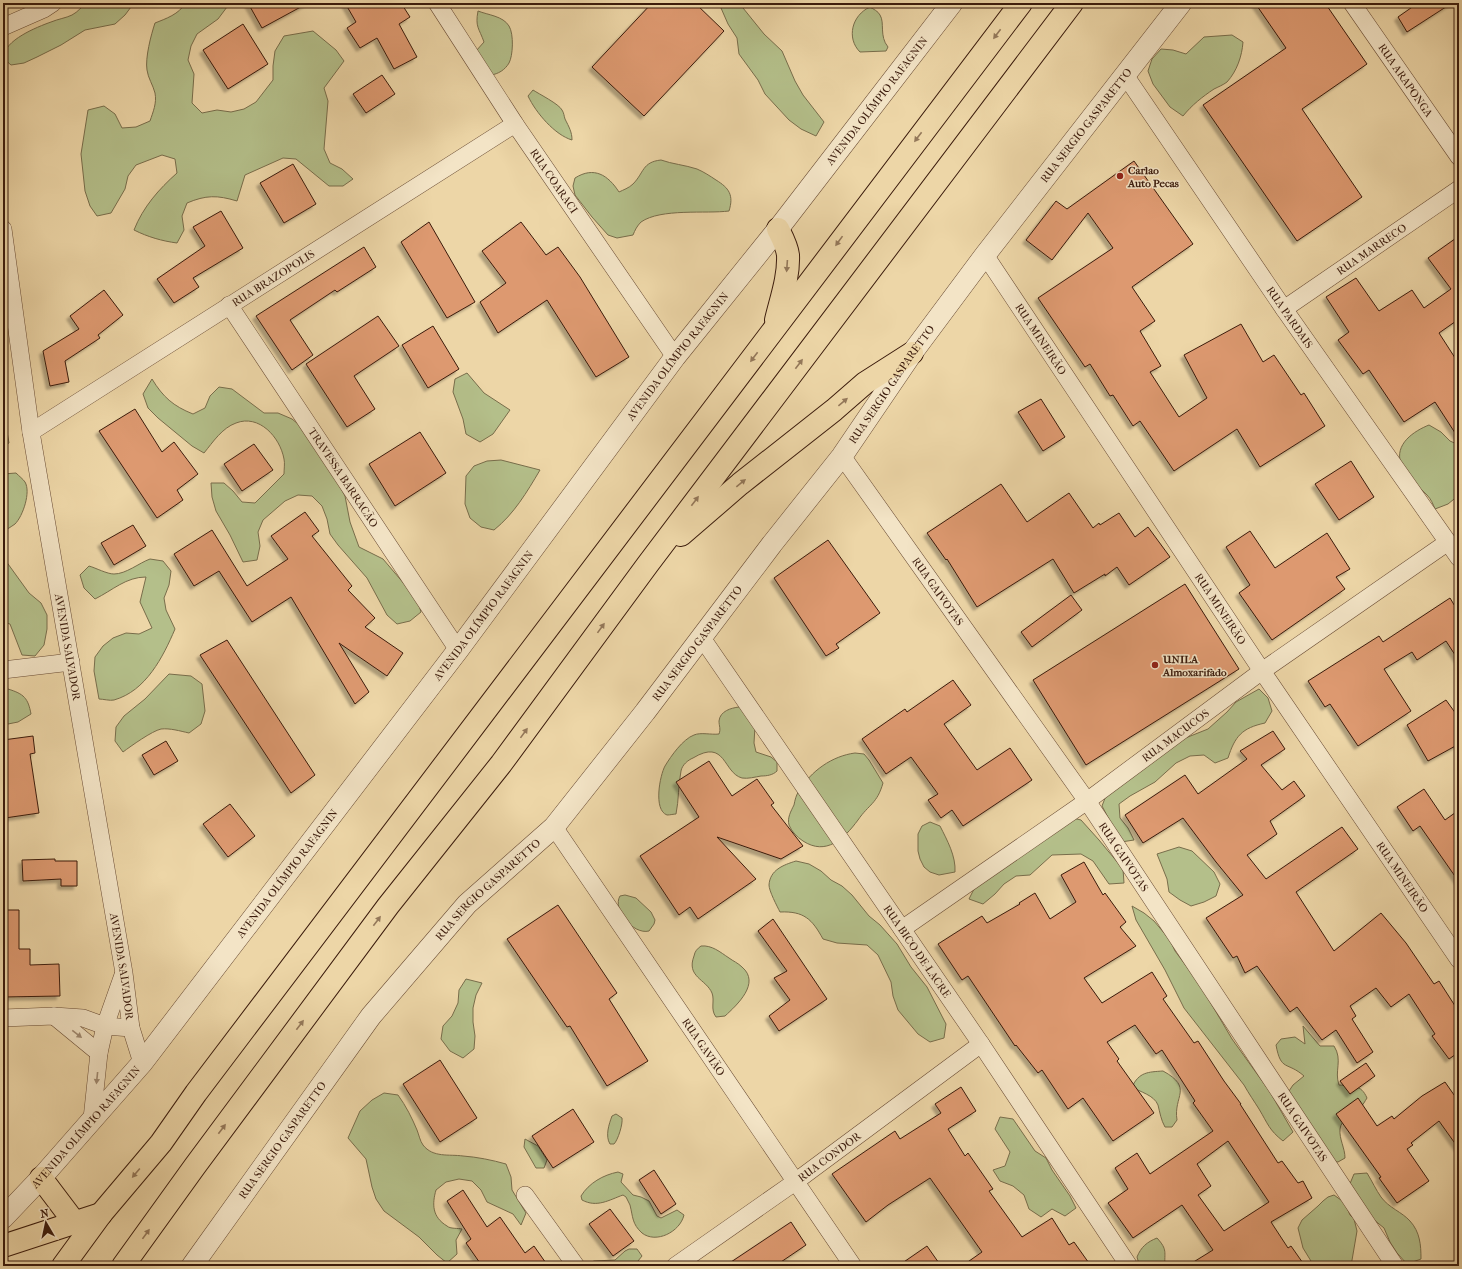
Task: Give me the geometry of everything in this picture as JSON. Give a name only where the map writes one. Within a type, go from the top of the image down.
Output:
[{"type":"highway","points":[[63,1266],[101,1214],[160,1143],[196,1093],[773,332],[847,231],[1020,3]]},
{"type":"highway","points":[[123,1266],[200,1159],[388,906],[501,764],[648,564],[1072,3]]},
{"type":"highway","points":[[773,332],[786,284],[788,255],[778,228]]},
{"type":"highway","points":[[648,564],[740,484],[834,410],[865,383],[912,353]]},
{"type":"highway","points":[[41,1178],[75,1223]]},
{"type":"highway","points":[[3,1246],[101,1214]]},
{"type":"street","points":[[3,27],[44,9],[53,3]]},
{"type":"street","name":"RUA COARACI","points":[[437,3],[515,124],[675,357]]},
{"type":"street","name":"AVENIDA OLÍMPIO RAFAGNIN","points":[[3,1218],[41,1178],[142,1063],[458,650],[675,357],[778,228],[952,3]]},
{"type":"street","name":"RUA SERGIO GASPARETTO","points":[[192,1266],[371,1016],[468,904],[554,826],[702,638],[772,544],[842,456],[912,353],[985,255],[1182,3]]},
{"type":"street","name":"RUA ARAPONGA","points":[[1352,3],[1459,157]]},
{"type":"street","name":"RUA PARDAIS","points":[[1126,75],[1284,309],[1459,558]]},
{"type":"street","name":"RUA BRAZOPOLIS","points":[[31,432],[515,124]]},
{"type":"street","name":"RUA MARRECO","points":[[1284,309],[1459,189]]},
{"type":"street","name":"AVENIDA SALVADOR","points":[[3,229],[31,432],[124,973],[131,1028],[142,1063]]},
{"type":"street","name":"RUA MINEIRÃO","points":[[985,255],[1262,671],[1459,960]]},
{"type":"street","name":"TRAVESSA BARRACÃO","points":[[229,305],[458,650]]},
{"type":"street","name":"RUA GAIVOTAS","points":[[842,456],[1087,800],[1395,1266]]},
{"type":"street","name":"RUA MACUCOS","points":[[902,929],[1087,800],[1262,671],[1448,542]]},
{"type":"street","name":"RUA BICO-DE-LACRE","points":[[702,638],[981,1044],[1129,1266]]},
{"type":"street","points":[[3,670],[71,662]]},
{"type":"street","name":"RUA GAVIÃO","points":[[554,826],[853,1266]]},
{"type":"street","points":[[92,1119],[99,1053],[105,1026],[124,973]]},
{"type":"street","points":[[54,1016],[99,1053]]},
{"type":"street","points":[[3,1018],[54,1016],[83,1018],[105,1026],[131,1028]]},
{"type":"street","name":"RUA CONDOR","points":[[675,1266],[795,1182],[981,1044]]},
{"type":"street","points":[[525,1195],[576,1266]]},
{"type":"green space","points":[[87,3],[134,3],[125,15],[115,24],[85,30],[61,45],[24,63],[11,65],[3,58],[9,45],[22,35],[45,24],[72,15]]},
{"type":"green space","points":[[185,3],[230,3],[218,19],[197,34],[191,46],[188,60],[194,74],[192,103],[202,113],[217,110],[231,112],[244,109],[256,102],[273,80],[275,51],[284,36],[313,31],[336,50],[344,61],[324,88],[328,101],[324,149],[330,163],[342,169],[353,179],[343,186],[329,186],[296,159],[283,158],[245,175],[237,201],[217,197],[206,197],[187,203],[182,216],[184,230],[177,243],[145,235],[134,230],[152,199],[177,173],[175,159],[162,155],[136,165],[128,176],[125,189],[111,213],[97,216],[90,206],[85,191],[81,154],[88,110],[104,106],[115,114],[122,128],[136,127],[150,121],[155,97],[148,73],[147,59],[153,28],[155,23],[176,13]]},
{"type":"green space","points":[[726,3],[739,3],[764,34],[782,51],[803,95],[824,122],[816,136],[801,129],[789,120],[765,94],[758,80],[739,54],[737,38],[728,24],[721,8]]},
{"type":"green space","points":[[870,7],[880,15],[885,43],[888,47],[886,51],[860,52],[853,40],[852,34],[855,21],[859,15]]},
{"type":"green space","points":[[478,11],[503,20],[511,30],[512,45],[510,60],[499,73],[491,75],[476,51],[484,42],[477,24]]},
{"type":"green space","points":[[1232,35],[1243,42],[1234,73],[1227,82],[1201,98],[1183,116],[1170,107],[1153,84],[1148,71],[1152,59],[1161,49],[1173,50],[1186,54],[1204,37]]},
{"type":"green space","points":[[533,90],[560,108],[570,130],[572,140],[559,133],[541,116],[531,103],[528,96]]},
{"type":"green space","points":[[661,160],[697,169],[724,186],[731,196],[729,211],[684,212],[660,215],[641,222],[633,235],[617,238],[608,235],[575,195],[573,186],[575,178],[582,174],[600,174],[610,181],[619,192],[633,184],[650,163]]},
{"type":"green space","points":[[467,373],[484,393],[510,410],[493,434],[480,442],[466,434],[463,419],[453,392],[455,379]]},
{"type":"green space","points":[[152,379],[160,391],[169,400],[180,408],[193,414],[205,408],[210,396],[219,387],[232,389],[264,413],[278,413],[292,419],[314,437],[345,496],[350,522],[359,547],[383,559],[417,599],[421,612],[410,621],[397,624],[387,615],[367,578],[330,534],[327,519],[322,506],[312,496],[298,495],[285,501],[263,520],[258,532],[260,546],[257,560],[243,562],[216,511],[212,497],[211,483],[224,483],[242,502],[255,503],[284,474],[284,459],[282,451],[278,443],[267,429],[253,422],[245,421],[236,423],[226,428],[204,453],[192,446],[148,408],[143,394]]},
{"type":"green space","points":[[3,409],[9,443],[3,446]]},
{"type":"green space","points":[[1429,425],[1441,432],[1450,441],[1459,445],[1459,495],[1448,504],[1435,509],[1428,497],[1405,472],[1401,464],[1400,457],[1400,450],[1407,439],[1417,431]]},
{"type":"green space","points":[[501,460],[540,470],[514,510],[494,530],[481,527],[470,518],[465,504],[466,476],[474,466],[487,461]]},
{"type":"green space","points":[[16,473],[27,486],[27,498],[18,520],[3,534],[3,474]]},
{"type":"green space","points":[[3,557],[29,593],[41,603],[47,615],[47,629],[44,645],[35,656],[22,655],[10,624],[3,622]]},
{"type":"green space","points":[[150,559],[163,561],[171,571],[169,585],[164,598],[166,610],[175,629],[165,651],[152,672],[144,681],[125,696],[114,700],[99,699],[94,671],[95,657],[103,646],[113,638],[126,633],[139,634],[152,628],[140,602],[146,577],[132,579],[95,599],[84,588],[80,575],[89,566],[108,573],[119,574]]},
{"type":"green space","points":[[169,674],[191,676],[202,684],[205,711],[201,724],[189,733],[168,729],[157,730],[123,752],[115,741],[116,727],[124,716],[145,699]]},
{"type":"green space","points":[[8,689],[22,695],[27,700],[31,714],[18,722],[3,725],[3,690]]},
{"type":"green space","points":[[1259,689],[1268,698],[1272,711],[1265,723],[1250,727],[1240,734],[1228,758],[1215,763],[1204,755],[1190,756],[1176,763],[1155,782],[1119,804],[1120,818],[1128,828],[1134,840],[1121,842],[1102,806],[1107,793],[1183,739],[1208,729],[1236,702]]},
{"type":"green space","points":[[739,707],[745,708],[755,726],[754,743],[756,752],[771,757],[777,762],[777,771],[768,775],[742,778],[731,770],[718,754],[712,752],[704,753],[689,760],[683,767],[680,776],[676,814],[667,815],[663,812],[659,800],[661,777],[665,766],[678,748],[690,737],[700,734],[719,734],[719,721],[721,715],[729,709]]},
{"type":"green space","points":[[855,753],[864,754],[869,760],[883,783],[881,790],[853,827],[841,839],[827,846],[819,847],[803,841],[793,832],[789,825],[790,815],[798,793],[816,771],[830,761],[838,757]]},
{"type":"green space","points":[[1069,817],[1081,820],[1099,840],[1123,869],[1124,883],[1109,884],[1093,861],[1081,854],[1052,855],[1030,875],[1016,876],[1004,884],[983,904],[969,899],[975,887]]},
{"type":"green space","points":[[930,822],[940,826],[943,831],[953,854],[955,872],[939,875],[930,872],[924,867],[920,859],[918,851],[918,834],[922,826]]},
{"type":"green space","points":[[1179,847],[1192,851],[1214,872],[1220,884],[1216,896],[1191,906],[1169,892],[1167,879],[1157,854]]},
{"type":"green space","points":[[796,861],[809,864],[842,886],[897,944],[911,967],[927,987],[946,1024],[944,1038],[930,1042],[918,1034],[898,1010],[893,996],[891,982],[878,955],[867,945],[837,943],[823,939],[811,921],[795,913],[780,912],[770,891],[770,880],[772,875],[778,869],[786,864]]},
{"type":"green space","points":[[625,895],[636,898],[651,912],[655,920],[649,931],[637,929],[621,914],[618,901],[620,896]]},
{"type":"green space","points":[[1132,906],[1154,921],[1170,940],[1175,951],[1199,983],[1232,1039],[1270,1092],[1293,1132],[1283,1141],[1272,1130],[1244,1085],[1184,1008],[1165,970],[1136,920]]},
{"type":"green space","points":[[701,946],[719,951],[739,964],[747,973],[749,980],[745,993],[741,1000],[725,1016],[716,1017],[713,1011],[712,993],[693,969],[692,963],[695,953]]},
{"type":"green space","points":[[466,979],[482,983],[476,995],[473,1008],[475,1036],[474,1049],[463,1058],[450,1051],[441,1039],[443,1026],[452,1016],[458,1003],[459,990]]},
{"type":"green space","points":[[1303,1026],[1320,1046],[1334,1046],[1338,1056],[1337,1075],[1339,1085],[1359,1088],[1365,1093],[1367,1098],[1360,1108],[1345,1120],[1341,1126],[1340,1136],[1345,1158],[1338,1162],[1330,1161],[1289,1091],[1293,1085],[1304,1076],[1283,1063],[1278,1053],[1276,1045],[1281,1039],[1295,1037],[1305,1044]]},
{"type":"green space","points":[[1163,1071],[1178,1082],[1180,1088],[1177,1105],[1177,1120],[1172,1127],[1165,1127],[1158,1105],[1153,1099],[1132,1087],[1138,1078],[1144,1074]]},
{"type":"green space","points":[[384,1093],[398,1095],[411,1117],[420,1140],[427,1149],[432,1152],[442,1155],[458,1155],[479,1158],[506,1164],[511,1177],[512,1190],[526,1213],[521,1225],[513,1214],[487,1202],[481,1190],[472,1181],[459,1179],[446,1182],[436,1190],[434,1210],[438,1219],[448,1227],[462,1229],[456,1240],[457,1254],[447,1263],[419,1237],[384,1211],[376,1199],[366,1159],[348,1138],[360,1111],[372,1100]]},
{"type":"green space","points":[[616,1114],[622,1118],[622,1124],[616,1142],[614,1144],[610,1144],[608,1137],[609,1126],[612,1116]]},
{"type":"green space","points":[[1000,1117],[1013,1119],[1035,1151],[1046,1158],[1076,1208],[1065,1216],[1052,1209],[1041,1217],[1029,1209],[1024,1195],[1013,1186],[1000,1181],[993,1170],[1005,1166],[1010,1152],[995,1129]]},
{"type":"green space","points":[[525,1139],[538,1146],[547,1160],[544,1168],[536,1168],[524,1147]]},
{"type":"green space","points":[[618,1172],[623,1174],[621,1182],[633,1195],[649,1201],[657,1216],[661,1218],[677,1210],[684,1215],[678,1227],[660,1237],[648,1236],[636,1227],[630,1204],[623,1195],[598,1203],[582,1200],[581,1196],[592,1183],[602,1177]]},
{"type":"green space","points":[[1367,1173],[1384,1201],[1407,1218],[1413,1225],[1419,1239],[1421,1259],[1407,1264],[1397,1253],[1384,1228],[1373,1219],[1349,1186],[1354,1174]]},
{"type":"green space","points":[[1334,1195],[1345,1203],[1350,1215],[1354,1219],[1357,1231],[1351,1266],[1314,1266],[1303,1248],[1298,1228],[1302,1220],[1328,1197]]},
{"type":"green space","points":[[1157,1238],[1164,1248],[1165,1266],[1144,1266],[1139,1264],[1137,1257],[1140,1250],[1147,1243]]},
{"type":"green space","points":[[629,1249],[637,1249],[642,1256],[634,1266],[582,1266],[594,1261],[615,1260]]},
{"type":"building","points":[[248,3],[308,3],[262,28]]},
{"type":"building","points":[[345,3],[401,3],[410,17],[399,24],[417,57],[394,69],[377,38],[360,48],[347,28],[356,22]]},
{"type":"building","points":[[652,3],[695,3],[724,31],[644,116],[592,67]]},
{"type":"building","points":[[1255,3],[1325,3],[1367,64],[1302,109],[1362,197],[1297,241],[1203,105],[1286,48]]},
{"type":"building","points":[[1418,3],[1452,3],[1407,32],[1398,17]]},
{"type":"building","points":[[243,24],[268,64],[228,89],[203,50]]},
{"type":"building","points":[[382,75],[395,94],[366,113],[353,94]]},
{"type":"building","points":[[1134,161],[1193,244],[1132,287],[1155,321],[1140,331],[1161,366],[1150,372],[1179,417],[1207,398],[1184,355],[1241,324],[1263,362],[1274,355],[1301,395],[1304,393],[1325,426],[1260,467],[1237,429],[1174,471],[1140,421],[1133,426],[1113,395],[1110,396],[1090,364],[1085,367],[1038,298],[1113,248],[1088,213],[1052,260],[1026,240],[1056,201],[1067,209]]},
{"type":"building","points":[[293,164],[316,204],[284,223],[260,183]]},
{"type":"building","points":[[221,211],[243,248],[193,278],[199,287],[174,303],[157,279],[205,246],[193,227]]},
{"type":"building","points":[[429,222],[475,302],[447,318],[401,242]]},
{"type":"building","points":[[521,222],[546,255],[558,247],[580,277],[629,357],[596,377],[547,300],[498,333],[480,302],[506,283],[482,251]]},
{"type":"building","points":[[1459,236],[1459,319],[1439,333],[1459,364],[1459,439],[1435,402],[1404,422],[1369,370],[1363,374],[1338,340],[1349,332],[1326,297],[1356,278],[1379,311],[1412,290],[1424,308],[1451,289],[1428,258]]},
{"type":"building","points":[[364,247],[376,267],[337,292],[335,290],[290,320],[313,355],[292,370],[256,316]]},
{"type":"building","points":[[104,290],[123,315],[98,335],[100,338],[65,361],[69,382],[50,386],[43,351],[79,329],[70,316]]},
{"type":"building","points":[[378,316],[399,346],[354,376],[375,409],[347,427],[306,364]]},
{"type":"building","points":[[433,326],[459,369],[428,388],[402,345]]},
{"type":"building","points":[[1041,399],[1065,437],[1043,451],[1018,412]]},
{"type":"building","points":[[135,409],[162,452],[174,442],[198,474],[177,490],[183,500],[157,518],[99,431]]},
{"type":"building","points":[[420,432],[446,473],[395,506],[369,464]]},
{"type":"building","points":[[254,444],[273,470],[242,491],[224,464]]},
{"type":"building","points":[[1351,461],[1374,497],[1339,520],[1315,484]]},
{"type":"building","points":[[1001,484],[1027,522],[1069,493],[1093,528],[1099,523],[1100,525],[1119,513],[1135,537],[1148,527],[1170,557],[1129,585],[1117,567],[1105,576],[1105,574],[1074,593],[1053,559],[977,607],[947,559],[946,560],[927,533]]},
{"type":"building","points":[[305,512],[319,531],[312,536],[352,586],[348,590],[375,618],[365,627],[403,653],[387,676],[339,643],[369,692],[355,704],[291,597],[252,622],[219,571],[194,586],[174,554],[212,530],[247,586],[288,559],[271,536]]},
{"type":"building","points":[[133,525],[146,546],[114,565],[101,543]]},
{"type":"building","points":[[1250,531],[1275,568],[1327,533],[1350,569],[1336,577],[1345,589],[1272,640],[1239,593],[1250,585],[1226,547]]},
{"type":"building","points":[[828,540],[880,613],[836,644],[839,648],[826,656],[774,578]]},
{"type":"building","points":[[1185,584],[1239,669],[1086,765],[1033,680]]},
{"type":"building","points":[[1071,595],[1082,610],[1032,647],[1021,632]]},
{"type":"building","points":[[1450,598],[1459,613],[1459,661],[1446,641],[1417,660],[1412,652],[1384,669],[1411,711],[1358,746],[1330,704],[1325,707],[1308,681],[1379,636],[1383,642]]},
{"type":"building","points":[[227,640],[315,775],[291,793],[200,655]]},
{"type":"building","points":[[953,680],[971,705],[944,724],[977,770],[1010,748],[1032,780],[963,826],[952,810],[941,818],[928,800],[938,794],[911,757],[886,774],[862,739],[905,709],[907,712]]},
{"type":"building","points":[[1446,700],[1459,718],[1459,744],[1428,761],[1407,725]]},
{"type":"building","points":[[1273,731],[1285,749],[1261,765],[1282,790],[1294,781],[1305,796],[1270,821],[1277,834],[1247,855],[1266,879],[1342,827],[1358,849],[1296,892],[1334,951],[1381,913],[1406,943],[1434,984],[1439,981],[1459,1012],[1459,1052],[1449,1059],[1432,1036],[1435,1034],[1409,994],[1391,1007],[1376,988],[1350,1006],[1356,1016],[1352,1019],[1373,1052],[1357,1063],[1336,1030],[1322,1040],[1297,1007],[1290,1012],[1257,966],[1245,973],[1237,956],[1233,958],[1206,918],[1243,895],[1183,818],[1143,843],[1125,815],[1185,775],[1198,794],[1247,759],[1240,751]]},
{"type":"building","points":[[33,736],[35,753],[30,754],[39,813],[5,818],[3,808],[3,740]]},
{"type":"building","points":[[166,741],[178,761],[154,775],[142,755]]},
{"type":"building","points":[[709,761],[732,796],[757,779],[774,803],[771,805],[803,846],[781,859],[717,837],[756,879],[698,919],[690,907],[679,915],[640,856],[699,817],[676,782]]},
{"type":"building","points":[[1424,789],[1445,820],[1459,810],[1459,882],[1420,826],[1413,831],[1397,807]]},
{"type":"building","points":[[230,804],[255,836],[228,857],[203,824]]},
{"type":"building","points":[[55,859],[55,861],[77,861],[77,886],[61,886],[61,879],[23,881],[22,860]]},
{"type":"building","points":[[1084,862],[1103,895],[1105,893],[1126,922],[1120,927],[1136,946],[1084,978],[1102,1003],[1152,972],[1167,996],[1163,999],[1194,1043],[1198,1041],[1241,1104],[1278,1163],[1282,1161],[1298,1183],[1303,1181],[1312,1198],[1271,1222],[1288,1248],[1291,1246],[1305,1266],[1187,1266],[1213,1250],[1182,1205],[1133,1238],[1108,1203],[1128,1189],[1115,1168],[1137,1153],[1150,1174],[1213,1131],[1193,1103],[1195,1101],[1162,1050],[1156,1054],[1135,1025],[1107,1042],[1119,1059],[1117,1061],[1154,1113],[1113,1141],[1083,1098],[1068,1109],[1042,1070],[1038,1073],[1016,1045],[1015,1046],[968,976],[962,980],[938,944],[982,916],[987,923],[1020,904],[1019,903],[1035,893],[1050,919],[1076,902],[1061,875]],"holes":[[[1228,1141],[1269,1202],[1224,1231],[1198,1195],[1211,1186],[1197,1164]]]},
{"type":"building","points":[[558,905],[617,993],[609,999],[648,1061],[607,1086],[570,1026],[567,1027],[507,939]]},
{"type":"building","points":[[3,910],[19,910],[19,949],[30,949],[30,965],[59,964],[60,996],[3,997]]},
{"type":"building","points":[[773,919],[827,999],[779,1031],[769,1016],[790,1000],[774,978],[787,971],[758,931]]},
{"type":"building","points":[[440,1060],[477,1118],[440,1142],[403,1084]]},
{"type":"building","points":[[1366,1063],[1375,1076],[1350,1094],[1340,1081]]},
{"type":"building","points":[[1445,1082],[1459,1102],[1459,1149],[1439,1121],[1411,1143],[1413,1145],[1407,1149],[1429,1181],[1397,1203],[1379,1178],[1381,1177],[1336,1114],[1358,1098],[1377,1126],[1392,1116],[1394,1119],[1422,1096]]},
{"type":"building","points":[[961,1087],[976,1111],[948,1129],[965,1156],[968,1153],[993,1189],[989,1191],[1022,1237],[1052,1218],[1069,1245],[1074,1242],[1091,1266],[962,1266],[982,1252],[930,1178],[888,1205],[866,1222],[832,1174],[895,1131],[900,1139],[941,1113],[935,1104]]},
{"type":"building","points":[[573,1109],[594,1142],[553,1168],[532,1136]]},
{"type":"building","points":[[654,1170],[676,1204],[661,1214],[639,1180]]},
{"type":"building","points":[[463,1190],[487,1227],[500,1217],[525,1253],[534,1246],[548,1266],[482,1266],[466,1243],[471,1239],[447,1201]]},
{"type":"building","points":[[610,1209],[634,1241],[613,1256],[589,1224]]},
{"type":"building","points":[[791,1222],[806,1245],[775,1266],[725,1266]]},
{"type":"building","points":[[927,1246],[941,1266],[898,1266]]},
{"type":"place","name":"Carlao Auto Pecas","points":[[1120,176]]},
{"type":"place","name":"UNILA Almoxarifado","points":[[1155,665]]}]
